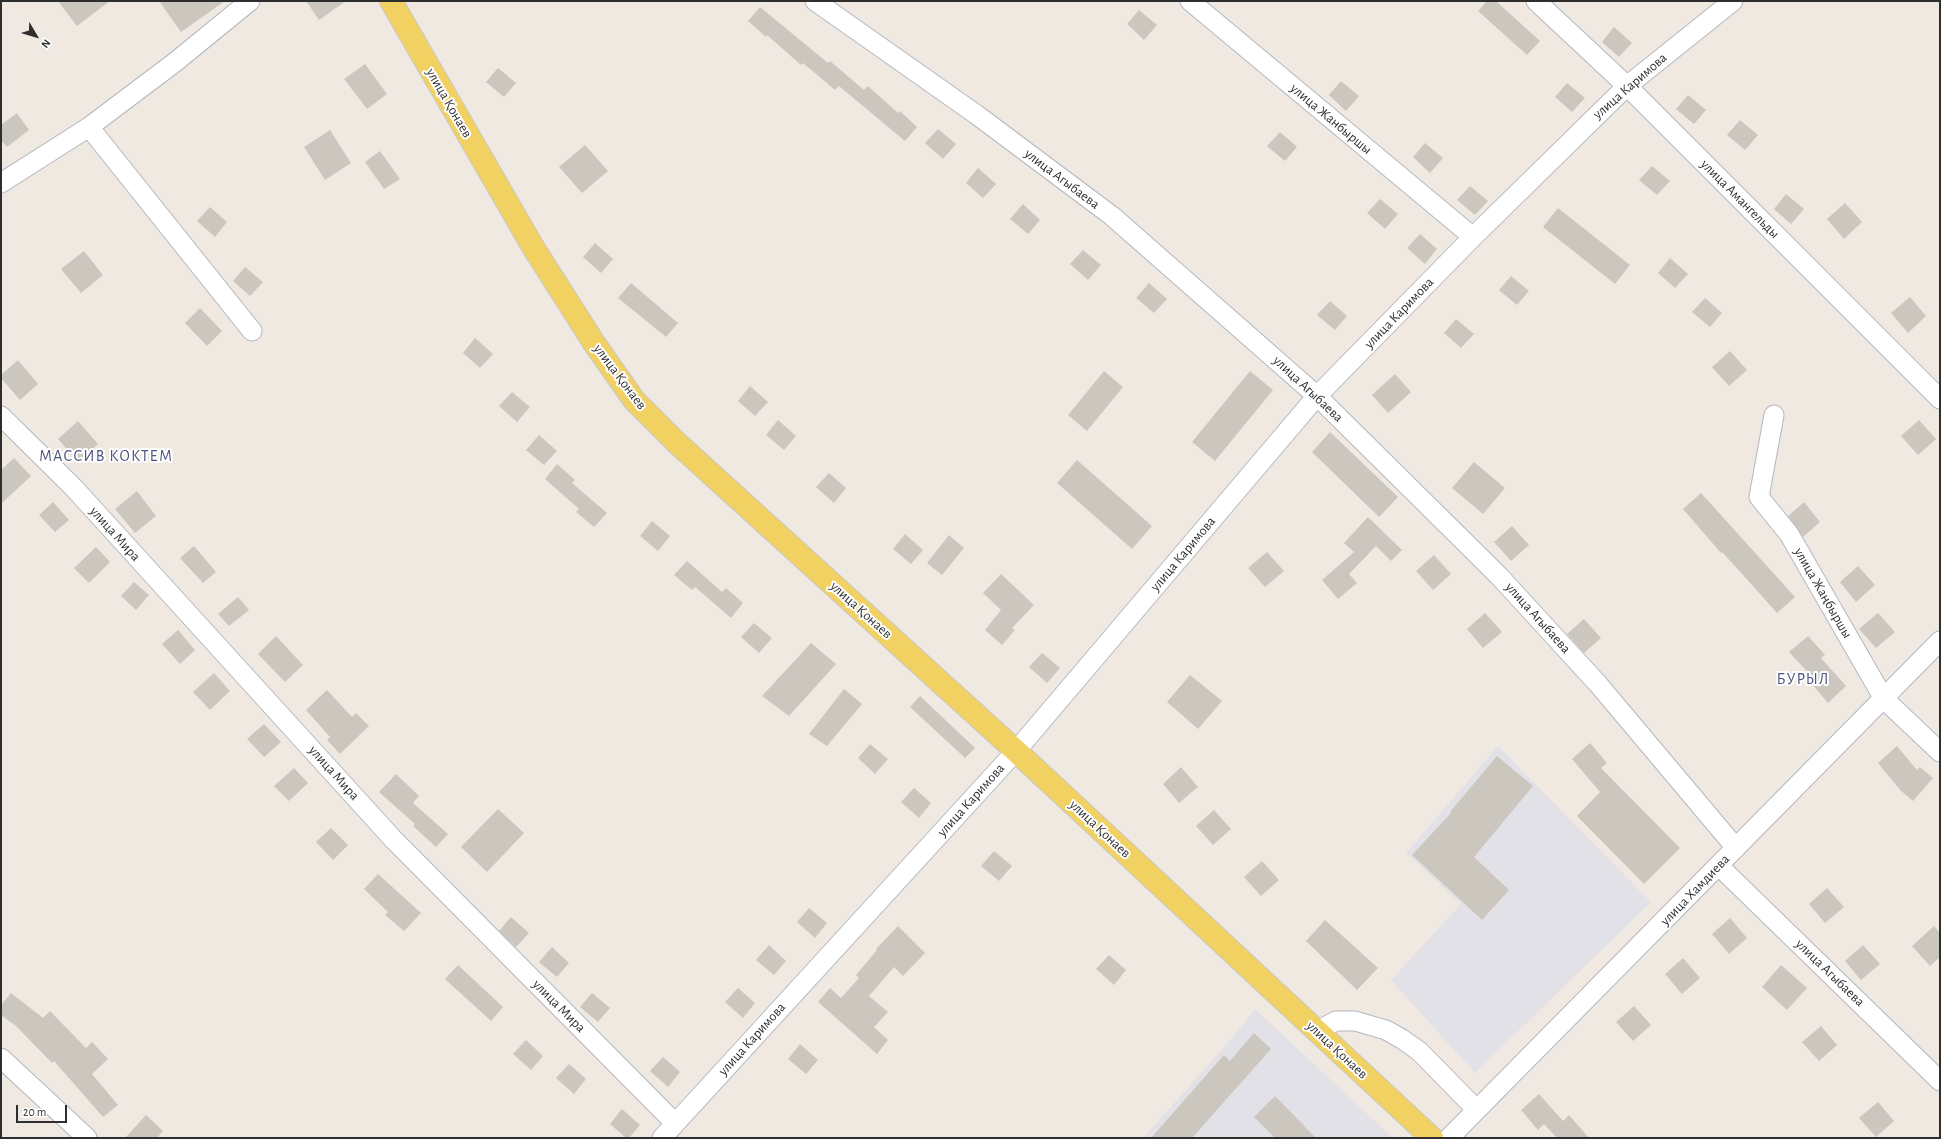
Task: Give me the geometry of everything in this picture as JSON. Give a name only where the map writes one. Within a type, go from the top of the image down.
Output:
[{"type":"main road","name":"улица Қонаев","points":[[391,1],[533,247],[594,343],[634,400],[677,443],[1016,751],[1432,1138]]},
{"type":"street","points":[[1,183],[88,127],[174,63],[250,1]]},
{"type":"street","name":"улица Агыбаева","points":[[815,1],[977,115],[1112,216],[1317,396],[1500,576],[1598,684],[1736,848]]},
{"type":"street","name":"улица Жанбыршы","points":[[1190,1],[1473,237]]},
{"type":"street","name":"улица Амангельды","points":[[1536,1],[1627,86],[1940,399]]},
{"type":"street","name":"улица Каримова","points":[[662,1138],[1016,751],[1317,396],[1473,237],[1627,86],[1733,1]]},
{"type":"street","points":[[88,127],[252,331]]},
{"type":"street","name":"улица Жаңбыршы","points":[[1774,415],[1759,497],[1789,534],[1884,699],[1940,752]]},
{"type":"street","name":"улица Мира","points":[[1,416],[79,494],[394,840],[675,1123]]},
{"type":"street","name":"улица Хамдиева","points":[[1449,1138],[1940,641]]},
{"type":"street","name":"улица Агыбаева","points":[[1719,866],[1940,1081]]},
{"type":"street","points":[[1317,1032],[1336,1021],[1355,1021],[1386,1030],[1419,1051],[1477,1110]]},
{"type":"street","points":[[1,1058],[86,1138]]},
{"type":"shaded area","points":[[1498,746],[1651,902],[1475,1073],[1391,980],[1461,904],[1406,853]]},
{"type":"shaded area","points":[[1255,1009],[1393,1138],[1143,1138],[1233,1037]]},
{"type":"building","points":[[58,1],[110,1],[77,26]]},
{"type":"building","points":[[159,1],[225,1],[181,32]]},
{"type":"building","points":[[306,1],[346,1],[319,20]]},
{"type":"building","points":[[1487,1],[1496,1],[1540,41],[1527,55],[1478,11]]},
{"type":"building","points":[[760,7],[828,63],[830,61],[864,90],[868,86],[898,113],[900,111],[917,127],[905,141],[839,86],[835,90],[803,63],[801,65],[767,35],[766,37],[748,21]]},
{"type":"building","points":[[1139,10],[1157,25],[1144,40],[1127,24]]},
{"type":"building","points":[[1614,27],[1632,43],[1619,57],[1602,42]]},
{"type":"building","points":[[365,64],[387,94],[367,109],[344,79]]},
{"type":"building","points":[[498,68],[516,83],[504,97],[486,82]]},
{"type":"building","points":[[1341,81],[1359,96],[1346,111],[1329,95]]},
{"type":"building","points":[[1567,83],[1585,98],[1572,112],[1555,97]]},
{"type":"building","points":[[1688,95],[1706,110],[1694,124],[1676,109]]},
{"type":"building","points":[[17,113],[29,130],[7,147],[1,140],[1,125]]},
{"type":"building","points":[[1740,120],[1758,135],[1745,150],[1727,135]]},
{"type":"building","points":[[938,129],[956,144],[943,159],[925,143]]},
{"type":"building","points":[[330,130],[351,163],[325,180],[304,147]]},
{"type":"building","points":[[1280,132],[1297,147],[1285,161],[1267,146]]},
{"type":"building","points":[[1425,143],[1443,158],[1430,173],[1413,157]]},
{"type":"building","points":[[585,145],[608,171],[582,193],[559,167]]},
{"type":"building","points":[[380,151],[400,179],[384,189],[365,162]]},
{"type":"building","points":[[1652,166],[1670,181],[1657,195],[1639,180]]},
{"type":"building","points":[[978,168],[996,184],[983,198],[966,183]]},
{"type":"building","points":[[1470,186],[1488,201],[1475,215],[1457,200]]},
{"type":"building","points":[[1786,194],[1804,209],[1791,224],[1774,209]]},
{"type":"building","points":[[1380,199],[1398,214],[1385,229],[1367,213]]},
{"type":"building","points":[[1845,203],[1862,222],[1844,239],[1827,219]]},
{"type":"building","points":[[1023,204],[1040,220],[1028,234],[1010,219]]},
{"type":"building","points":[[210,207],[227,222],[215,237],[197,221]]},
{"type":"building","points":[[1558,208],[1630,265],[1615,284],[1543,227]]},
{"type":"building","points":[[1420,234],[1437,249],[1425,264],[1407,248]]},
{"type":"building","points":[[595,243],[613,259],[601,273],[583,257]]},
{"type":"building","points":[[1083,250],[1101,265],[1088,280],[1070,264]]},
{"type":"building","points":[[84,251],[103,275],[81,293],[61,269]]},
{"type":"building","points":[[1670,258],[1688,274],[1675,288],[1658,273]]},
{"type":"building","points":[[245,267],[263,282],[250,296],[233,281]]},
{"type":"building","points":[[1511,276],[1529,291],[1517,305],[1499,290]]},
{"type":"building","points":[[631,283],[678,323],[666,337],[618,298]]},
{"type":"building","points":[[1149,283],[1167,299],[1154,313],[1136,298]]},
{"type":"building","points":[[1910,297],[1926,316],[1908,333],[1891,313]]},
{"type":"building","points":[[1705,298],[1722,313],[1710,327],[1692,312]]},
{"type":"building","points":[[1330,301],[1347,316],[1335,330],[1317,315]]},
{"type":"building","points":[[200,308],[222,331],[207,346],[185,323]]},
{"type":"building","points":[[1456,319],[1474,334],[1461,348],[1444,333]]},
{"type":"building","points":[[475,338],[493,354],[480,368],[463,353]]},
{"type":"building","points":[[1730,351],[1747,370],[1729,386],[1712,367]]},
{"type":"building","points":[[18,360],[38,384],[20,400],[1,378],[1,375]]},
{"type":"building","points":[[1104,371],[1123,387],[1087,431],[1068,415]]},
{"type":"building","points":[[1250,371],[1273,390],[1215,461],[1192,442]]},
{"type":"building","points":[[1395,374],[1411,392],[1388,413],[1372,395]]},
{"type":"building","points":[[750,386],[768,402],[755,416],[738,401]]},
{"type":"building","points":[[512,392],[530,407],[517,422],[499,406]]},
{"type":"building","points":[[778,420],[796,436],[784,450],[766,435]]},
{"type":"building","points":[[1919,420],[1936,439],[1918,455],[1901,436]]},
{"type":"building","points":[[78,421],[98,444],[78,462],[58,439]]},
{"type":"building","points":[[1330,432],[1398,497],[1379,517],[1312,452]]},
{"type":"building","points":[[539,435],[557,451],[544,465],[526,450]]},
{"type":"building","points":[[14,458],[31,476],[1,504],[1,470]]},
{"type":"building","points":[[1077,460],[1152,526],[1132,549],[1057,483]]},
{"type":"building","points":[[1474,462],[1505,488],[1483,514],[1452,488]]},
{"type":"building","points":[[557,464],[575,480],[572,483],[607,513],[594,527],[576,512],[579,509],[545,479]]},
{"type":"building","points":[[829,473],[846,488],[834,503],[816,487]]},
{"type":"building","points":[[137,491],[156,516],[135,533],[115,509]]},
{"type":"building","points":[[1701,493],[1795,597],[1777,613],[1722,552],[1721,553],[1683,509]]},
{"type":"building","points":[[53,502],[69,520],[55,532],[39,515]]},
{"type":"building","points":[[1804,502],[1820,522],[1803,537],[1788,516]]},
{"type":"building","points":[[1368,517],[1402,550],[1391,561],[1376,546],[1349,574],[1357,583],[1338,599],[1322,580],[1354,552],[1344,543]]},
{"type":"building","points":[[652,521],[670,536],[658,551],[640,536]]},
{"type":"building","points":[[1512,526],[1529,545],[1511,561],[1494,542]]},
{"type":"building","points":[[905,534],[923,550],[911,564],[893,549]]},
{"type":"building","points":[[949,535],[964,548],[942,575],[927,563]]},
{"type":"building","points":[[194,546],[216,572],[203,583],[180,558]]},
{"type":"building","points":[[96,547],[110,562],[89,583],[74,568]]},
{"type":"building","points":[[1267,552],[1284,571],[1265,587],[1248,568]]},
{"type":"building","points":[[1434,555],[1451,574],[1433,590],[1416,571]]},
{"type":"building","points":[[687,561],[722,592],[726,588],[743,603],[731,618],[695,587],[692,590],[674,575]]},
{"type":"building","points":[[1858,566],[1875,585],[1856,602],[1840,582]]},
{"type":"building","points":[[1001,574],[1034,605],[1012,628],[1015,630],[1002,645],[985,630],[1001,610],[983,593]]},
{"type":"building","points":[[134,582],[149,595],[136,610],[121,596]]},
{"type":"building","points":[[238,597],[249,610],[229,626],[218,614]]},
{"type":"building","points":[[1485,613],[1502,632],[1483,648],[1467,629]]},
{"type":"building","points":[[1878,613],[1895,632],[1876,648],[1859,629]]},
{"type":"building","points":[[1584,619],[1601,638],[1584,653],[1567,634]]},
{"type":"building","points":[[754,623],[772,638],[759,653],[741,637]]},
{"type":"building","points":[[178,630],[195,650],[180,664],[162,644]]},
{"type":"building","points":[[276,636],[303,665],[285,682],[258,654]]},
{"type":"building","points":[[1808,636],[1825,655],[1821,658],[1846,686],[1828,703],[1811,683],[1815,680],[1789,652]]},
{"type":"building","points":[[811,643],[836,664],[789,716],[762,696]]},
{"type":"building","points":[[1042,653],[1060,668],[1047,683],[1029,667]]},
{"type":"building","points":[[214,673],[230,691],[210,710],[193,692]]},
{"type":"building","points":[[1190,675],[1222,701],[1198,729],[1167,702]]},
{"type":"building","points":[[844,689],[862,704],[827,746],[809,734]]},
{"type":"building","points":[[327,690],[352,717],[356,713],[369,726],[340,754],[327,740],[330,737],[306,710]]},
{"type":"building","points":[[920,696],[975,748],[965,758],[910,707]]},
{"type":"building","points":[[264,724],[281,742],[264,757],[247,739]]},
{"type":"building","points":[[1590,743],[1607,763],[1601,768],[1680,848],[1644,884],[1577,816],[1600,792],[1572,759]]},
{"type":"building","points":[[870,744],[888,759],[875,774],[858,758]]},
{"type":"building","points":[[1897,746],[1917,770],[1920,767],[1933,778],[1913,801],[1900,790],[1878,763]]},
{"type":"building","points":[[1497,756],[1533,786],[1474,857],[1509,890],[1482,920],[1412,855],[1451,813],[1450,812]]},
{"type":"building","points":[[1181,767],[1198,787],[1179,803],[1163,784]]},
{"type":"building","points":[[294,768],[308,783],[289,801],[274,786]]},
{"type":"building","points":[[396,774],[419,796],[413,803],[448,834],[436,847],[413,826],[415,824],[379,792]]},
{"type":"building","points":[[914,788],[931,803],[919,818],[901,802]]},
{"type":"building","points":[[498,809],[524,833],[487,872],[461,847]]},
{"type":"building","points":[[1214,810],[1231,829],[1213,845],[1196,826]]},
{"type":"building","points":[[331,828],[348,845],[333,860],[316,842]]},
{"type":"building","points":[[994,851],[1012,866],[999,881],[981,866]]},
{"type":"building","points":[[1262,861],[1279,880],[1261,896],[1244,877]]},
{"type":"building","points":[[378,874],[421,913],[404,931],[385,915],[388,912],[364,889]]},
{"type":"building","points":[[1827,888],[1844,907],[1825,923],[1809,904]]},
{"type":"building","points":[[809,908],[827,923],[815,938],[797,922]]},
{"type":"building","points":[[511,917],[529,933],[516,947],[499,931]]},
{"type":"building","points":[[1730,918],[1747,938],[1729,954],[1712,934]]},
{"type":"building","points":[[1325,920],[1378,968],[1357,990],[1306,941]]},
{"type":"building","points":[[898,926],[925,953],[903,976],[894,967],[869,996],[888,1012],[874,1027],[888,1040],[877,1054],[818,1002],[830,988],[841,998],[859,978],[856,975],[877,950],[876,949]]},
{"type":"building","points":[[1934,926],[1940,933],[1940,957],[1930,966],[1912,946]]},
{"type":"building","points":[[769,945],[786,961],[774,975],[756,960]]},
{"type":"building","points":[[1863,945],[1880,964],[1861,980],[1845,961]]},
{"type":"building","points":[[552,947],[569,963],[557,977],[539,962]]},
{"type":"building","points":[[1109,955],[1126,970],[1114,985],[1096,969]]},
{"type":"building","points":[[1683,958],[1700,978],[1682,994],[1665,974]]},
{"type":"building","points":[[458,965],[503,1007],[491,1021],[445,979]]},
{"type":"building","points":[[1781,965],[1807,988],[1787,1010],[1762,987]]},
{"type":"building","points":[[738,988],[755,1003],[743,1018],[725,1002]]},
{"type":"building","points":[[11,993],[43,1018],[50,1011],[86,1048],[92,1042],[108,1059],[92,1074],[118,1105],[103,1117],[54,1061],[52,1063],[16,1026],[1,1015],[1,1005]]},
{"type":"building","points":[[592,993],[610,1008],[598,1022],[580,1007]]},
{"type":"building","points":[[1634,1006],[1651,1025],[1633,1041],[1616,1022]]},
{"type":"building","points":[[1821,1026],[1837,1045],[1819,1061],[1802,1042]]},
{"type":"building","points":[[1254,1033],[1271,1049],[1192,1138],[1151,1138],[1224,1055],[1230,1061]]},
{"type":"building","points":[[526,1040],[543,1056],[531,1070],[513,1054]]},
{"type":"building","points":[[800,1044],[818,1060],[806,1074],[788,1059]]},
{"type":"building","points":[[663,1057],[680,1072],[668,1087],[650,1071]]},
{"type":"building","points":[[569,1064],[586,1079],[574,1094],[556,1078]]},
{"type":"building","points":[[1539,1094],[1563,1121],[1569,1115],[1589,1138],[1557,1138],[1544,1124],[1538,1130],[1521,1110]]},
{"type":"building","points":[[1275,1096],[1316,1138],[1275,1138],[1254,1117]]},
{"type":"building","points":[[1878,1102],[1894,1121],[1876,1137],[1859,1118]]},
{"type":"building","points":[[622,1109],[640,1125],[629,1138],[626,1138],[610,1124]]},
{"type":"building","points":[[146,1115],[163,1131],[157,1138],[125,1138]]},
{"type":"district","name":"МАССИВ КОКТЕМ","points":[[106,456]]},
{"type":"district","name":"БУРЫЛ","points":[[1803,679]]}]
